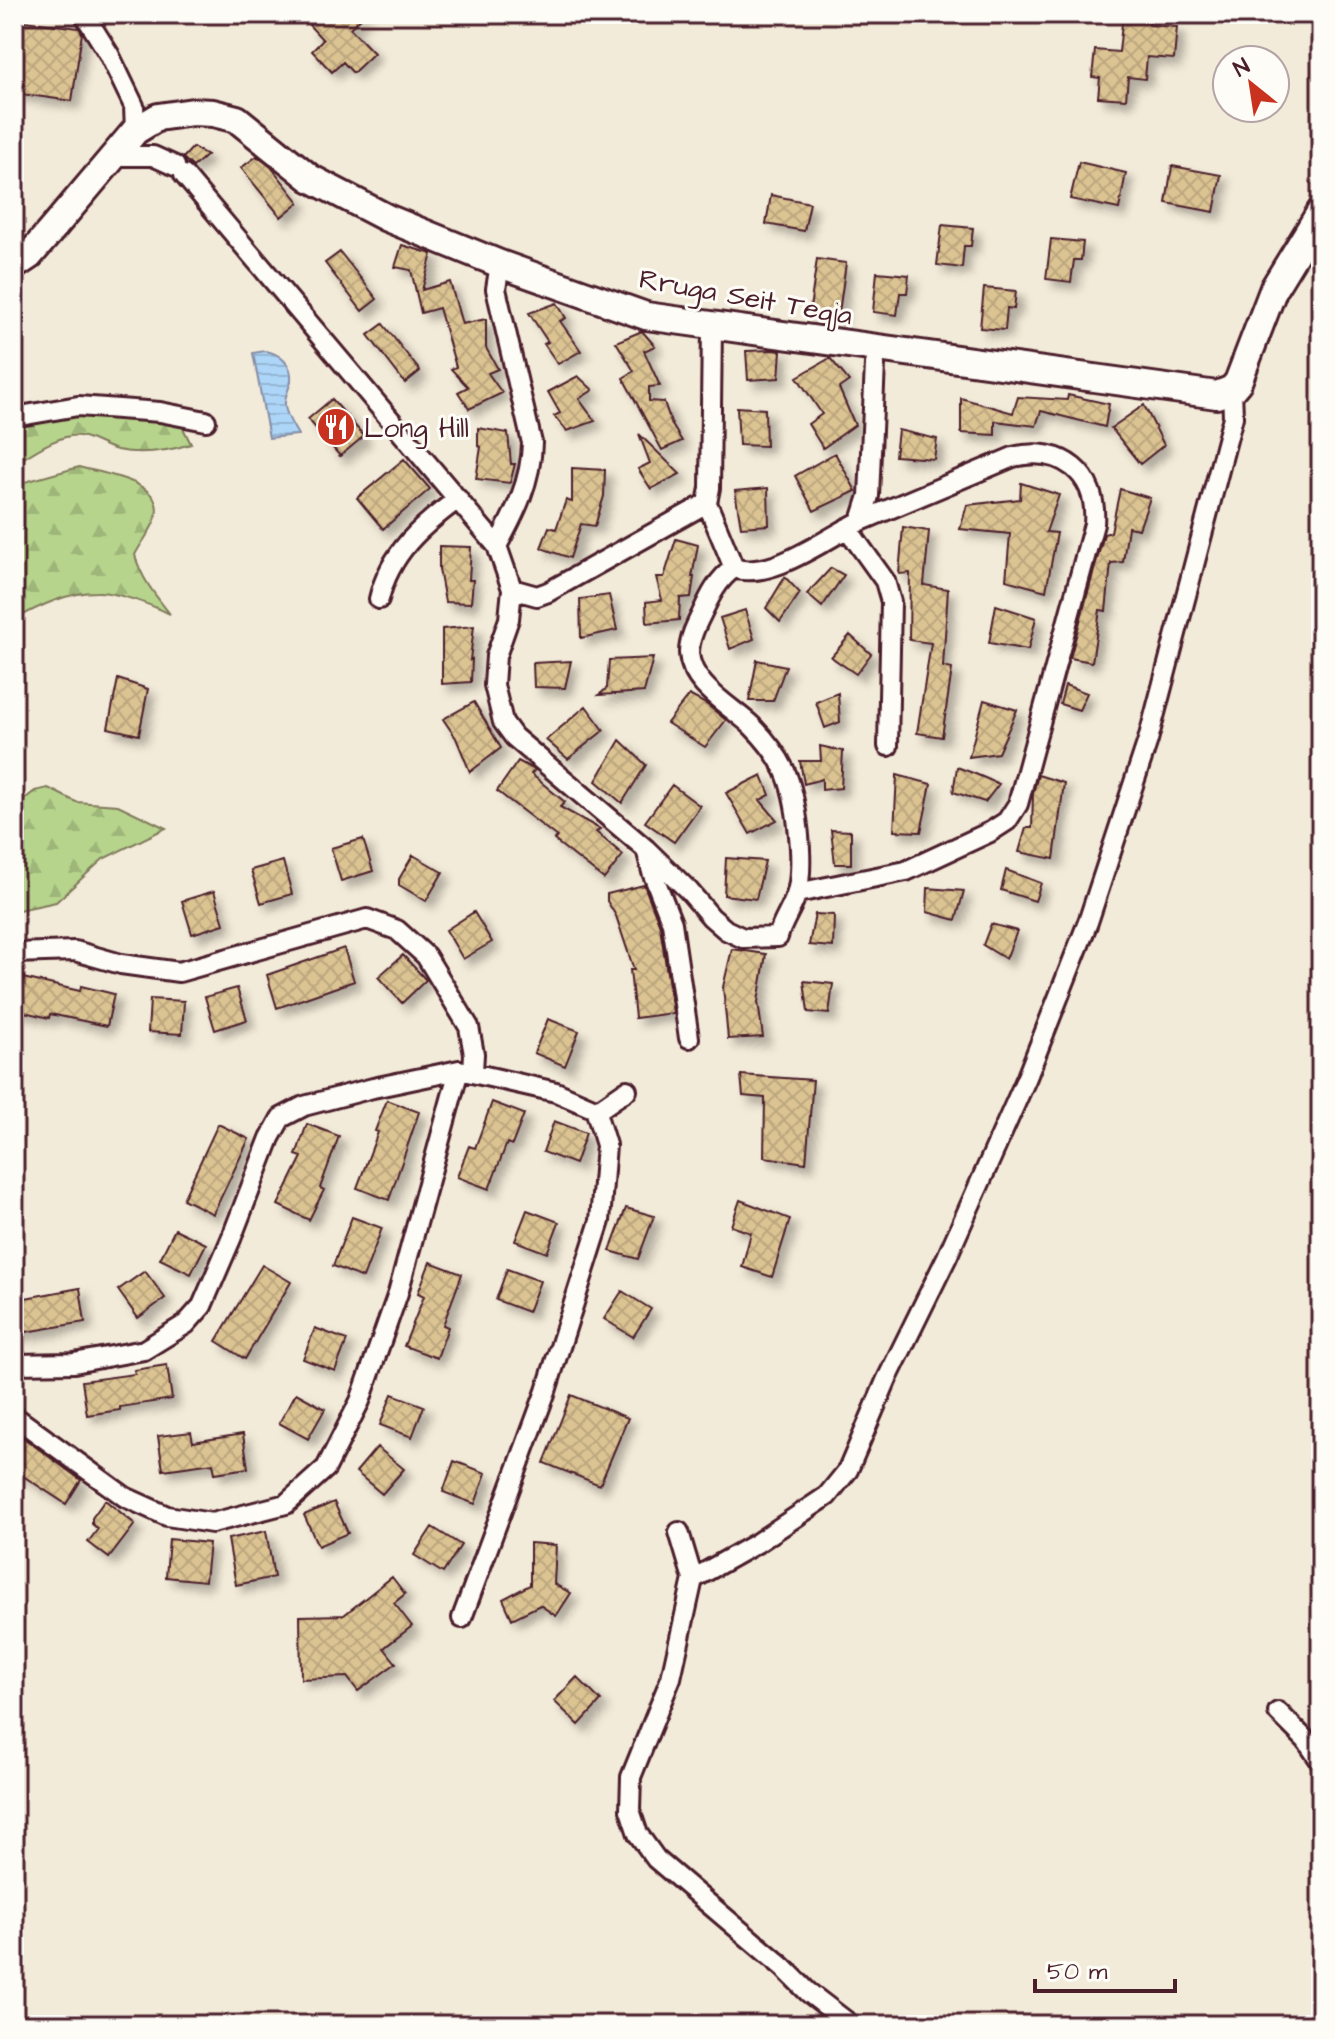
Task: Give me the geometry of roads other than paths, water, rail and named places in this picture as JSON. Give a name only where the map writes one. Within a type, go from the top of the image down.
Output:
[{"type":"main road","name":"Rruga Seit Teqja","points":[[14,266],[37,246],[135,131],[158,117],[193,112],[237,119],[310,178],[387,218],[500,264],[646,316],[1208,395],[1232,389]]},
{"type":"main road","points":[[1232,389],[1241,375],[1274,288],[1321,211]]},
{"type":"street","points":[[84,14],[109,54],[134,106],[135,131]]},
{"type":"street","points":[[115,156],[153,156],[179,170],[497,546],[512,589],[509,619],[496,656],[494,685],[503,722],[514,737],[646,849],[726,930],[743,938],[778,937],[782,922],[791,910],[800,877],[793,800],[786,773],[764,738],[698,676],[689,656],[697,622],[723,576],[734,568]]},
{"type":"street","points":[[497,546],[524,490],[531,467],[532,443],[496,289],[500,264]]},
{"type":"street","points":[[712,327],[710,488],[707,503],[734,568],[748,573],[776,566],[854,524],[1013,457],[1034,452],[1054,456],[1072,465],[1087,485],[1095,504],[1094,524],[1018,804],[1007,821],[906,871],[797,893]]},
{"type":"street","points":[[854,524],[869,496],[875,364]]},
{"type":"street","points":[[693,1579],[757,1543],[827,1496],[848,1470],[886,1381],[947,1257],[1027,1077],[1093,909],[1148,740],[1233,417],[1232,389]]},
{"type":"street","points":[[14,417],[78,406],[160,412],[206,421]]},
{"type":"street","points":[[379,599],[387,574],[412,535],[458,499]]},
{"type":"street","points":[[512,589],[537,596],[548,592],[707,503]]},
{"type":"street","points":[[854,524],[885,581],[891,602],[888,746]]},
{"type":"street","points":[[646,849],[672,923],[689,1038]]},
{"type":"street","points":[[14,953],[75,951],[121,964],[179,972],[367,919],[397,930],[426,956],[469,1027],[474,1054],[466,1070],[398,1293],[360,1401],[326,1468],[286,1504],[212,1523],[167,1516],[125,1497],[14,1416]]},
{"type":"street","points":[[14,1364],[74,1363],[144,1350],[186,1324],[202,1306],[270,1138],[281,1118],[304,1106],[466,1070],[556,1092],[595,1109],[627,1090]]},
{"type":"street","points":[[462,1618],[546,1391],[600,1221],[606,1145],[595,1109]]},
{"type":"street","points":[[679,1532],[693,1579],[671,1678],[631,1777],[630,1810],[638,1834],[656,1859],[808,1992],[851,2025]]},
{"type":"street","points":[[1278,1712],[1306,1740],[1321,1762]]},
{"type":"water","points":[[265,351],[280,357],[290,370],[291,381],[285,406],[298,435],[269,438],[253,353]]},
{"type":"place","name":"Long Hill","points":[[336,427]]}]
